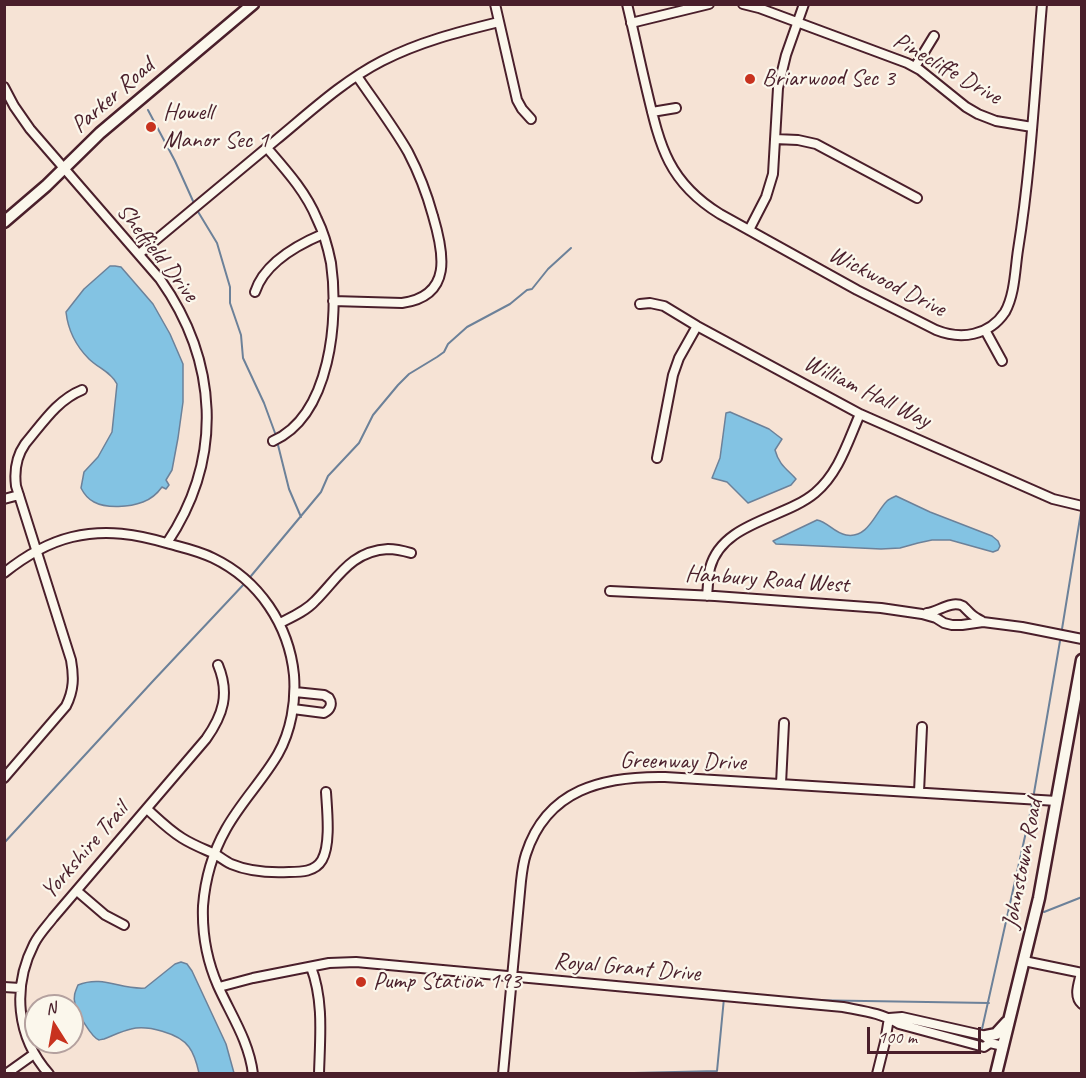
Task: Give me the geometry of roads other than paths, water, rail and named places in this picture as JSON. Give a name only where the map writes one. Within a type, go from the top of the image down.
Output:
[{"type":"main road","name":"Parker Road","points":[[4,222],[46,186],[100,133],[253,4]]},
{"type":"main road","name":"Johnstown Road","points":[[996,1074],[1039,898],[1082,660]]},
{"type":"main road","points":[[988,1040],[1010,1019]]},
{"type":"street","points":[[495,4],[518,100],[531,119]]},
{"type":"street","name":"Wickwood Drive","points":[[627,4],[658,137],[666,157],[680,180],[693,195],[709,207],[856,290],[936,330],[962,336],[985,330]]},
{"type":"street","points":[[631,22],[709,4]]},
{"type":"street","name":"Pinecliffe Drive","points":[[743,4],[893,57],[915,67],[978,114],[996,121],[1032,127]]},
{"type":"street","points":[[749,230],[771,182],[778,88],[786,55],[804,4]]},
{"type":"street","points":[[1002,361],[985,330],[1001,316],[1012,294],[1024,213],[1042,4]]},
{"type":"street","points":[[139,254],[324,100],[357,76],[380,62],[424,42],[499,22]]},
{"type":"street","points":[[915,67],[934,36]]},
{"type":"street","points":[[333,301],[411,302],[421,298],[433,288],[442,264],[434,220],[422,181],[401,140],[357,76]]},
{"type":"street","name":"Sheffield Drive","points":[[4,87],[30,129],[170,293],[189,328],[202,369],[206,399],[206,434],[199,474],[188,506],[167,543]]},
{"type":"street","points":[[652,112],[676,108]]},
{"type":"street","points":[[775,139],[816,144],[917,198]]},
{"type":"street","points":[[267,148],[295,182],[313,210],[331,262],[333,301],[328,353],[324,373],[315,396],[302,419],[273,441]]},
{"type":"street","points":[[255,292],[264,273],[288,252],[323,234]]},
{"type":"street","name":"William Hall Way","points":[[640,304],[650,303],[664,306],[860,414],[1053,500],[1082,506]]},
{"type":"street","points":[[657,458],[673,375],[679,358],[697,326]]},
{"type":"street","points":[[4,778],[63,711],[70,697],[74,680],[70,660],[19,495],[15,465],[21,449],[58,405],[72,394],[82,390]]},
{"type":"street","points":[[707,596],[710,568],[722,546],[741,531],[815,493],[838,464],[860,414]]},
{"type":"street","points":[[4,499],[19,495]]},
{"type":"street","points":[[4,573],[36,551],[71,537],[100,533],[135,534],[200,552],[233,569],[267,602],[280,623],[289,646],[295,692],[289,728],[278,754],[227,827],[214,854],[205,891],[203,926],[209,961],[245,1043],[253,1074]]},
{"type":"street","points":[[280,623],[309,607],[346,566],[357,558],[389,549],[411,553]]},
{"type":"street","name":"Hanbury Road West","points":[[610,591],[872,607],[922,614],[952,625],[983,622],[1082,639]]},
{"type":"street","name":"Hanbury Road West","points":[[922,614],[955,604],[963,606],[983,622]]},
{"type":"street","name":"Yorkshire Trail","points":[[24,1029],[20,1008],[20,988],[23,969],[35,942],[206,739],[220,716],[223,705],[225,688],[218,665]]},
{"type":"street","points":[[293,709],[324,713],[330,709],[331,703],[324,695],[295,692]]},
{"type":"street","points":[[781,784],[784,723]]},
{"type":"street","points":[[919,792],[922,727]]},
{"type":"street","name":"Greenway Drive","points":[[503,1074],[520,881],[526,852],[545,818],[564,800],[591,786],[628,778],[665,777],[1057,801]]},
{"type":"street","points":[[147,809],[180,837],[230,864],[254,871],[296,872],[311,870],[319,864],[325,852],[326,792]]},
{"type":"street","points":[[76,891],[105,915],[124,925]]},
{"type":"street","points":[[1024,961],[1081,973],[1077,995],[1078,1001],[1082,1004]]},
{"type":"street","name":"Royal Grant Drive","points":[[219,987],[311,967],[356,962],[843,1007],[873,1012],[889,1018],[902,1017],[1003,1046]]},
{"type":"street","points":[[311,967],[320,1005],[319,1074]]},
{"type":"street","points":[[4,987],[20,988]]},
{"type":"street","points":[[877,1074],[889,1018]]},
{"type":"street","points":[[6,1074],[34,1054]]},
{"type":"street","name":"Yorkshire Trail","points":[[34,1054],[49,1074]]},
{"type":"water","points":[[110,266],[121,267],[153,304],[183,364],[183,402],[172,470],[166,480],[169,485],[166,489],[162,487],[146,501],[118,506],[105,506],[94,502],[81,488],[84,472],[98,457],[112,432],[117,384],[80,349],[73,337],[66,312],[84,289]]},
{"type":"water","points":[[730,412],[769,429],[782,439],[775,450],[781,463],[796,479],[791,485],[748,503],[727,482],[712,478],[720,458],[726,413]]},
{"type":"water","points":[[896,496],[992,536],[998,541],[1000,546],[998,550],[993,552],[950,540],[932,540],[900,548],[881,549],[776,544],[773,541],[817,520],[842,534],[860,533],[870,524],[887,501]]},
{"type":"water","points":[[181,962],[187,964],[192,971],[226,1044],[234,1073],[199,1073],[189,1047],[178,1038],[162,1031],[138,1028],[99,1040],[84,1022],[84,994],[75,994],[78,985],[87,982],[104,982],[145,988],[175,964]]},
{"type":"waterway","points":[[148,110],[193,201]]},
{"type":"waterway","points":[[197,210],[217,243],[230,287],[230,303],[241,335],[243,358],[275,433]]},
{"type":"waterway","points":[[251,576],[321,492],[328,476],[359,443],[373,415],[398,385],[409,374],[444,352],[448,344],[467,327],[510,304],[527,290],[532,289],[548,269],[571,248]]},
{"type":"waterway","points":[[278,445],[289,489],[301,517]]},
{"type":"waterway","points":[[1062,629],[1081,512]]},
{"type":"waterway","points":[[4,843],[245,583]]},
{"type":"waterway","points":[[1034,793],[1060,641]]},
{"type":"waterway","points":[[982,1029],[1032,805]]},
{"type":"waterway","points":[[1044,912],[1082,897]]},
{"type":"waterway","points":[[592,1074],[717,1071],[724,998]]},
{"type":"waterway","points":[[803,1000],[989,1003]]},
{"type":"place","name":"Briarwood Sec 3","points":[[750,79]]},
{"type":"place","name":"Howell Manor Sec 1","points":[[151,127]]},
{"type":"place","name":"Pump Station 193","points":[[361,982]]}]
